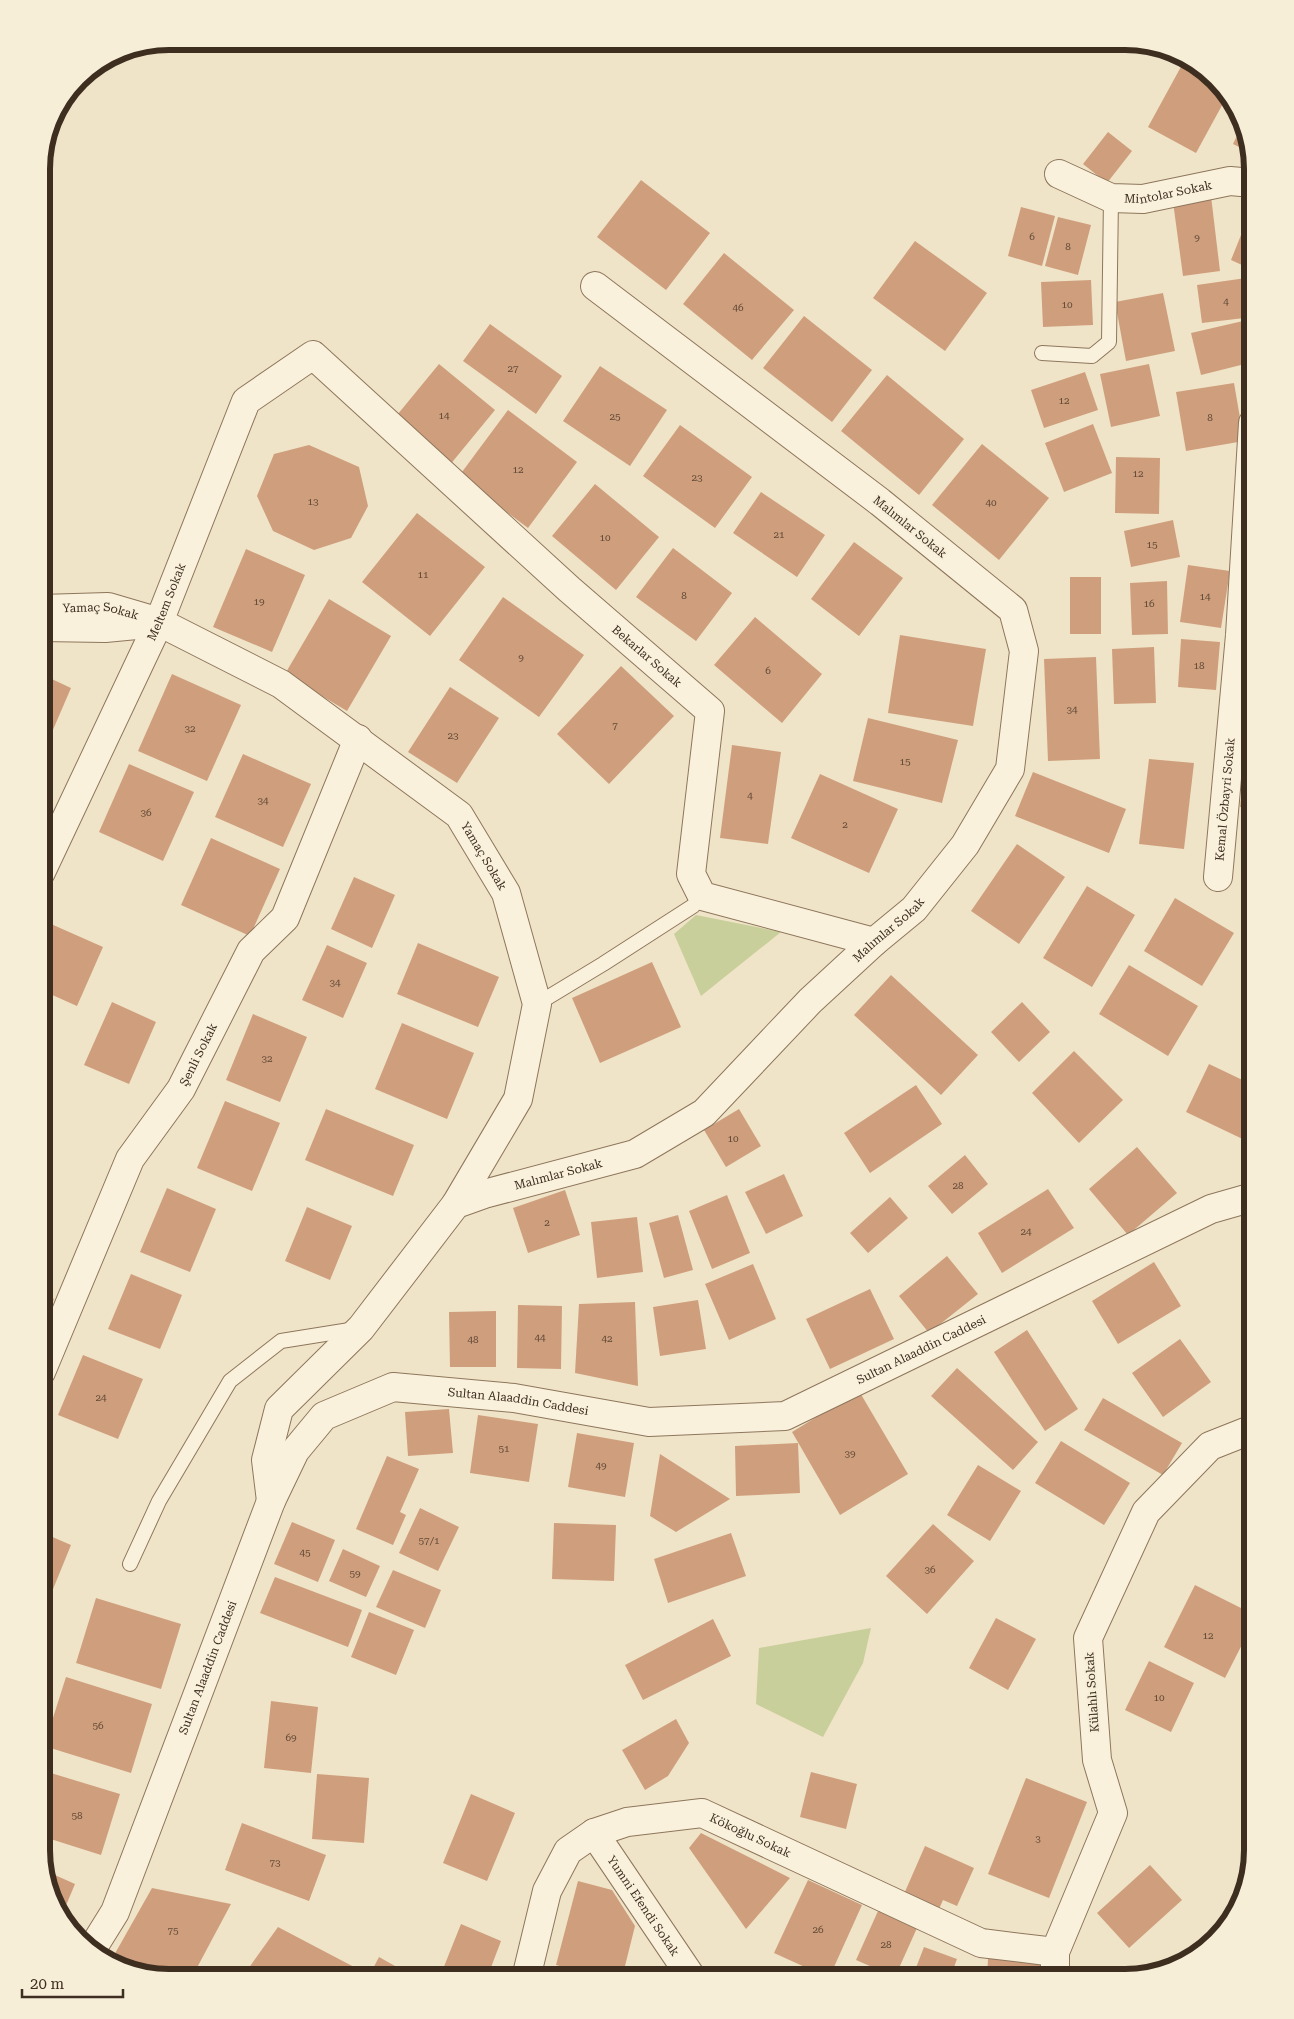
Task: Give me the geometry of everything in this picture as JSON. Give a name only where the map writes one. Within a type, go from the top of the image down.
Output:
[{"type":"street","name":"Mintolar Sokak","points":[[1059,174],[1111,198],[1143,199],[1230,181],[1244,182]]},
{"type":"street","name":"Malımlar Sokak","points":[[456,1204],[484,1194],[635,1154],[704,1112],[810,1001],[874,942],[914,909],[966,845],[1010,769],[1024,651],[1013,610],[880,502],[595,286]]},
{"type":"street","name":"Meltem Sokak","points":[[50,853],[159,622],[246,401],[313,355]]},
{"type":"street","name":"Bekarlar Sokak","points":[[313,355],[569,589],[710,711],[691,874],[702,896]]},
{"type":"street","name":"Kemal Özbayri Sokak","points":[[1218,877],[1240,635],[1244,570]]},
{"type":"street","name":"Yamaç Sokak","points":[[50,610],[108,607],[159,622],[281,684],[358,739],[459,816],[506,893],[537,1004],[518,1099],[456,1204]]},
{"type":"street","name":"Yamaç Sokak","points":[[50,627],[105,628],[159,622]]},
{"type":"street","name":"Şenli Sokak","points":[[50,1350],[130,1159],[181,1089],[251,951],[285,918],[358,739]]},
{"type":"street","points":[[702,896],[874,942]]},
{"type":"street","name":"Sultan Alaaddin Caddesi","points":[[96,1943],[115,1912],[271,1501],[295,1451],[324,1416],[394,1387],[514,1398],[649,1422],[785,1416],[1211,1209],[1244,1199]]},
{"type":"street","points":[[271,1501],[266,1460],[279,1410],[361,1328],[456,1204]]},
{"type":"street","name":"Külahlı Sokak","points":[[1055,1965],[1113,1813],[1097,1760],[1088,1638],[1146,1512],[1210,1446],[1244,1433]]},
{"type":"street","name":"Kökoğlu Sokak","points":[[528,1969],[547,1891],[568,1851],[594,1833],[627,1822],[702,1814],[980,1943],[1055,1965]]},
{"type":"street","name":"Yumni Efendi Sokak","points":[[594,1833],[686,1969]]},
{"type":"lane","points":[[1042,353],[1092,356],[1109,342],[1111,198]]},
{"type":"lane","points":[[537,1004],[693,906],[702,896]]},
{"type":"lane","points":[[130,1564],[159,1501],[230,1380],[282,1341],[361,1328]]},
{"type":"green space","points":[[696,915],[781,932],[701,996],[674,934]]},
{"type":"green space","points":[[871,1628],[863,1663],[823,1737],[756,1704],[759,1648]]},
{"type":"building","points":[[1182,65],[1203,80],[1224,102],[1196,153],[1148,127]]},
{"type":"building","points":[[1108,132],[1132,151],[1107,183],[1083,164]]},
{"type":"building","points":[[1238,133],[1242,149],[1233,144]]},
{"type":"building","points":[[641,180],[710,233],[666,290],[597,237]]},
{"type":"building","points":[[1211,196],[1220,271],[1183,276],[1173,202]]},
{"type":"building","points":[[1021,207],[1055,216],[1042,266],[1008,256]]},
{"type":"building","points":[[1058,217],[1091,225],[1078,275],[1045,266]]},
{"type":"building","points":[[1244,228],[1244,266],[1231,260]]},
{"type":"building","points":[[915,241],[987,293],[945,351],[873,298]]},
{"type":"building","points":[[724,253],[794,310],[752,360],[683,304]]},
{"type":"building","points":[[1244,278],[1244,318],[1202,323],[1197,285]]},
{"type":"building","points":[[1091,280],[1093,325],[1043,327],[1041,282]]},
{"type":"building","points":[[1163,293],[1175,351],[1126,361],[1115,302]]},
{"type":"building","points":[[804,316],[872,370],[832,422],[763,368]]},
{"type":"building","points":[[1243,321],[1244,364],[1201,375],[1191,333]]},
{"type":"building","points":[[490,324],[562,376],[536,414],[463,361]]},
{"type":"building","points":[[439,364],[495,410],[449,466],[393,420]]},
{"type":"building","points":[[1149,364],[1160,416],[1111,427],[1100,374]]},
{"type":"building","points":[[600,366],[667,410],[630,466],[563,421]]},
{"type":"building","points":[[1085,372],[1098,410],[1044,428],[1031,390]]},
{"type":"building","points":[[887,375],[964,439],[919,495],[841,431]]},
{"type":"building","points":[[1234,383],[1244,441],[1186,451],[1176,392]]},
{"type":"building","points":[[508,410],[577,462],[528,528],[459,476]]},
{"type":"building","points":[[1093,424],[1112,473],[1064,492],[1045,443]]},
{"type":"building","points":[[680,425],[752,477],[715,528],[643,476]]},
{"type":"building","points":[[982,444],[1049,498],[999,560],[932,505]]},
{"type":"building","points":[[309,445],[359,467],[368,506],[351,538],[314,550],[273,531],[257,496],[274,454]]},
{"type":"building","points":[[1116,457],[1160,458],[1159,514],[1115,513]]},
{"type":"building","points":[[595,484],[659,537],[616,590],[552,536]]},
{"type":"building","points":[[761,492],[825,535],[797,577],[733,533]]},
{"type":"building","points":[[417,513],[485,567],[430,636],[362,582]]},
{"type":"building","points":[[1173,520],[1180,557],[1131,567],[1124,531]]},
{"type":"building","points":[[854,542],[903,578],[859,636],[811,599]]},
{"type":"building","points":[[673,548],[732,593],[696,641],[636,597]]},
{"type":"building","points":[[246,549],[305,575],[272,652],[213,627]]},
{"type":"building","points":[[1188,565],[1230,571],[1221,628],[1180,622]]},
{"type":"building","points":[[1070,577],[1101,577],[1101,634],[1070,634]]},
{"type":"building","points":[[1167,581],[1168,634],[1132,635],[1130,583]]},
{"type":"building","points":[[503,597],[584,655],[539,717],[459,660]]},
{"type":"building","points":[[329,599],[391,636],[347,711],[285,674]]},
{"type":"building","points":[[755,617],[822,674],[782,723],[714,665]]},
{"type":"building","points":[[900,635],[986,649],[973,726],[888,713]]},
{"type":"building","points":[[1181,639],[1220,642],[1216,690],[1178,687]]},
{"type":"building","points":[[1154,647],[1156,703],[1114,704],[1112,649]]},
{"type":"building","points":[[1096,657],[1100,759],[1048,761],[1044,659]]},
{"type":"building","points":[[621,666],[674,716],[609,784],[557,734]]},
{"type":"building","points":[[172,674],[241,705],[207,781],[138,751]]},
{"type":"building","points":[[50,678],[71,688],[50,737]]},
{"type":"building","points":[[450,687],[499,718],[457,783],[408,752]]},
{"type":"building","points":[[868,718],[958,740],[942,803],[853,781]]},
{"type":"building","points":[[732,745],[781,752],[768,844],[720,838]]},
{"type":"building","points":[[243,754],[311,784],[283,847],[215,817]]},
{"type":"building","points":[[1149,759],[1194,763],[1184,849],[1139,844]]},
{"type":"building","points":[[129,764],[194,792],[163,861],[99,832]]},
{"type":"building","points":[[1033,772],[1126,809],[1109,853],[1015,816]]},
{"type":"building","points":[[1244,773],[1244,808],[1240,807]]},
{"type":"building","points":[[820,774],[898,809],[869,873],[791,838]]},
{"type":"building","points":[[211,838],[280,869],[250,936],[181,905]]},
{"type":"building","points":[[1017,844],[1065,877],[1019,944],[971,911]]},
{"type":"building","points":[[354,877],[395,895],[372,948],[331,929]]},
{"type":"building","points":[[1087,886],[1135,915],[1092,987],[1043,958]]},
{"type":"building","points":[[1175,898],[1234,933],[1202,986],[1144,951]]},
{"type":"building","points":[[50,924],[103,947],[77,1006],[50,994]]},
{"type":"building","points":[[418,943],[499,977],[478,1027],[397,994]]},
{"type":"building","points":[[327,945],[367,963],[343,1018],[302,1000]]},
{"type":"building","points":[[652,962],[681,1027],[600,1063],[572,998]]},
{"type":"building","points":[[1129,965],[1198,1006],[1168,1056],[1099,1014]]},
{"type":"building","points":[[891,975],[978,1055],[941,1095],[854,1015]]},
{"type":"building","points":[[112,1002],[156,1022],[129,1084],[84,1065]]},
{"type":"building","points":[[1022,1002],[1050,1032],[1019,1062],[991,1032]]},
{"type":"building","points":[[253,1014],[307,1037],[280,1102],[226,1080]]},
{"type":"building","points":[[402,1023],[474,1053],[447,1119],[375,1089]]},
{"type":"building","points":[[1074,1051],[1123,1100],[1079,1143],[1032,1093]]},
{"type":"building","points":[[1209,1064],[1244,1081],[1244,1140],[1186,1112]]},
{"type":"building","points":[[916,1085],[942,1124],[870,1173],[844,1133]]},
{"type":"building","points":[[225,1101],[280,1123],[252,1191],[197,1168]]},
{"type":"building","points":[[326,1109],[414,1145],[393,1196],[305,1160]]},
{"type":"building","points":[[739,1109],[761,1146],[726,1167],[704,1130]]},
{"type":"building","points":[[1137,1147],[1177,1193],[1128,1235],[1089,1189]]},
{"type":"building","points":[[965,1155],[988,1184],[952,1214],[928,1186]]},
{"type":"building","points":[[784,1174],[803,1216],[766,1234],[745,1192]]},
{"type":"building","points":[[167,1188],[216,1209],[190,1272],[140,1252]]},
{"type":"building","points":[[1048,1189],[1074,1228],[1002,1273],[978,1233]]},
{"type":"building","points":[[565,1190],[580,1235],[528,1253],[513,1208]]},
{"type":"building","points":[[727,1195],[750,1253],[712,1269],[689,1211]]},
{"type":"building","points":[[890,1197],[908,1218],[868,1253],[850,1233]]},
{"type":"building","points":[[307,1207],[352,1226],[330,1280],[285,1261]]},
{"type":"building","points":[[678,1215],[693,1270],[664,1278],[649,1223]]},
{"type":"building","points":[[637,1217],[643,1272],[597,1278],[591,1222]]},
{"type":"building","points":[[947,1256],[978,1294],[929,1333],[899,1296]]},
{"type":"building","points":[[1154,1262],[1181,1306],[1118,1344],[1092,1301]]},
{"type":"building","points":[[753,1264],[776,1319],[729,1340],[705,1284]]},
{"type":"building","points":[[131,1274],[182,1295],[160,1349],[108,1329]]},
{"type":"building","points":[[870,1289],[894,1339],[830,1369],[806,1319]]},
{"type":"building","points":[[50,1297],[54,1299],[50,1308]]},
{"type":"building","points":[[698,1300],[706,1349],[660,1356],[653,1307]]},
{"type":"building","points":[[635,1302],[638,1386],[575,1373],[579,1304]]},
{"type":"building","points":[[518,1305],[562,1306],[561,1369],[517,1368]]},
{"type":"building","points":[[496,1311],[496,1367],[450,1367],[449,1312]]},
{"type":"building","points":[[1027,1330],[1078,1409],[1045,1431],[994,1352]]},
{"type":"building","points":[[1180,1339],[1211,1382],[1163,1417],[1132,1373]]},
{"type":"building","points":[[83,1355],[143,1379],[118,1439],[58,1415]]},
{"type":"building","points":[[957,1368],[1038,1442],[1013,1470],[931,1396]]},
{"type":"building","points":[[859,1391],[908,1474],[840,1515],[792,1432]]},
{"type":"building","points":[[1103,1398],[1182,1443],[1163,1475],[1084,1430]]},
{"type":"building","points":[[449,1409],[453,1453],[408,1456],[405,1412]]},
{"type":"building","points":[[478,1415],[538,1424],[529,1482],[470,1473]]},
{"type":"building","points":[[577,1433],[634,1443],[625,1497],[568,1487]]},
{"type":"building","points":[[1061,1441],[1130,1483],[1104,1525],[1035,1483]]},
{"type":"building","points":[[798,1443],[800,1493],[736,1496],[735,1446]]},
{"type":"building","points":[[660,1454],[730,1499],[676,1532],[650,1516]]},
{"type":"building","points":[[387,1456],[419,1469],[400,1512],[406,1515],[393,1545],[356,1529]]},
{"type":"building","points":[[978,1465],[1021,1491],[990,1541],[947,1515]]},
{"type":"building","points":[[420,1508],[459,1527],[438,1571],[399,1553]]},
{"type":"building","points":[[292,1522],[335,1540],[318,1582],[274,1564]]},
{"type":"building","points":[[554,1523],[616,1525],[614,1581],[552,1579]]},
{"type":"building","points":[[933,1524],[974,1561],[927,1614],[886,1576]]},
{"type":"building","points":[[731,1533],[746,1576],[668,1603],[654,1559]]},
{"type":"building","points":[[50,1536],[71,1545],[50,1597]]},
{"type":"building","points":[[343,1549],[380,1566],[366,1597],[329,1581]]},
{"type":"building","points":[[393,1570],[441,1590],[425,1628],[376,1607]]},
{"type":"building","points":[[275,1577],[362,1610],[348,1647],[260,1613]]},
{"type":"building","points":[[1195,1585],[1244,1610],[1244,1641],[1225,1678],[1164,1647]]},
{"type":"building","points":[[96,1598],[181,1624],[161,1689],[76,1663]]},
{"type":"building","points":[[369,1612],[414,1630],[396,1675],[351,1657]]},
{"type":"building","points":[[996,1618],[1036,1639],[1008,1690],[969,1668]]},
{"type":"building","points":[[713,1619],[731,1656],[643,1700],[625,1665]]},
{"type":"building","points":[[1149,1661],[1194,1683],[1171,1732],[1125,1710]]},
{"type":"building","points":[[66,1677],[152,1704],[131,1773],[50,1748],[50,1727]]},
{"type":"building","points":[[271,1701],[318,1707],[311,1773],[264,1768]]},
{"type":"building","points":[[676,1719],[689,1743],[668,1776],[645,1790],[622,1750]]},
{"type":"building","points":[[811,1772],[857,1784],[846,1829],[800,1817]]},
{"type":"building","points":[[50,1773],[120,1794],[101,1855],[50,1839]]},
{"type":"building","points":[[317,1774],[369,1778],[364,1843],[312,1839]]},
{"type":"building","points":[[1026,1778],[1087,1802],[1049,1898],[988,1874]]},
{"type":"building","points":[[471,1794],[515,1813],[487,1881],[443,1863]]},
{"type":"building","points":[[242,1823],[326,1855],[309,1901],[225,1870]]},
{"type":"building","points":[[701,1833],[790,1878],[746,1929],[689,1848]]},
{"type":"building","points":[[925,1846],[974,1868],[957,1906],[943,1900],[939,1909],[904,1894]]},
{"type":"building","points":[[1150,1865],[1182,1900],[1129,1948],[1097,1913]]},
{"type":"building","points":[[52,1874],[75,1884],[65,1908],[56,1888]]},
{"type":"building","points":[[808,1880],[862,1905],[833,1969],[809,1969],[774,1953]]},
{"type":"building","points":[[578,1881],[612,1890],[635,1926],[624,1969],[571,1969],[556,1965]]},
{"type":"building","points":[[152,1888],[231,1904],[196,1969],[146,1967],[114,1955]]},
{"type":"building","points":[[878,1911],[917,1928],[899,1969],[877,1969],[856,1960]]},
{"type":"building","points":[[461,1924],[501,1941],[490,1969],[443,1969]]},
{"type":"building","points":[[278,1927],[356,1968],[355,1969],[248,1969]]},
{"type":"building","points":[[924,1947],[957,1959],[953,1969],[915,1969]]},
{"type":"building","points":[[379,1957],[400,1969],[373,1969]]},
{"type":"building","points":[[988,1959],[1041,1959],[1041,1969],[987,1969]]}]
